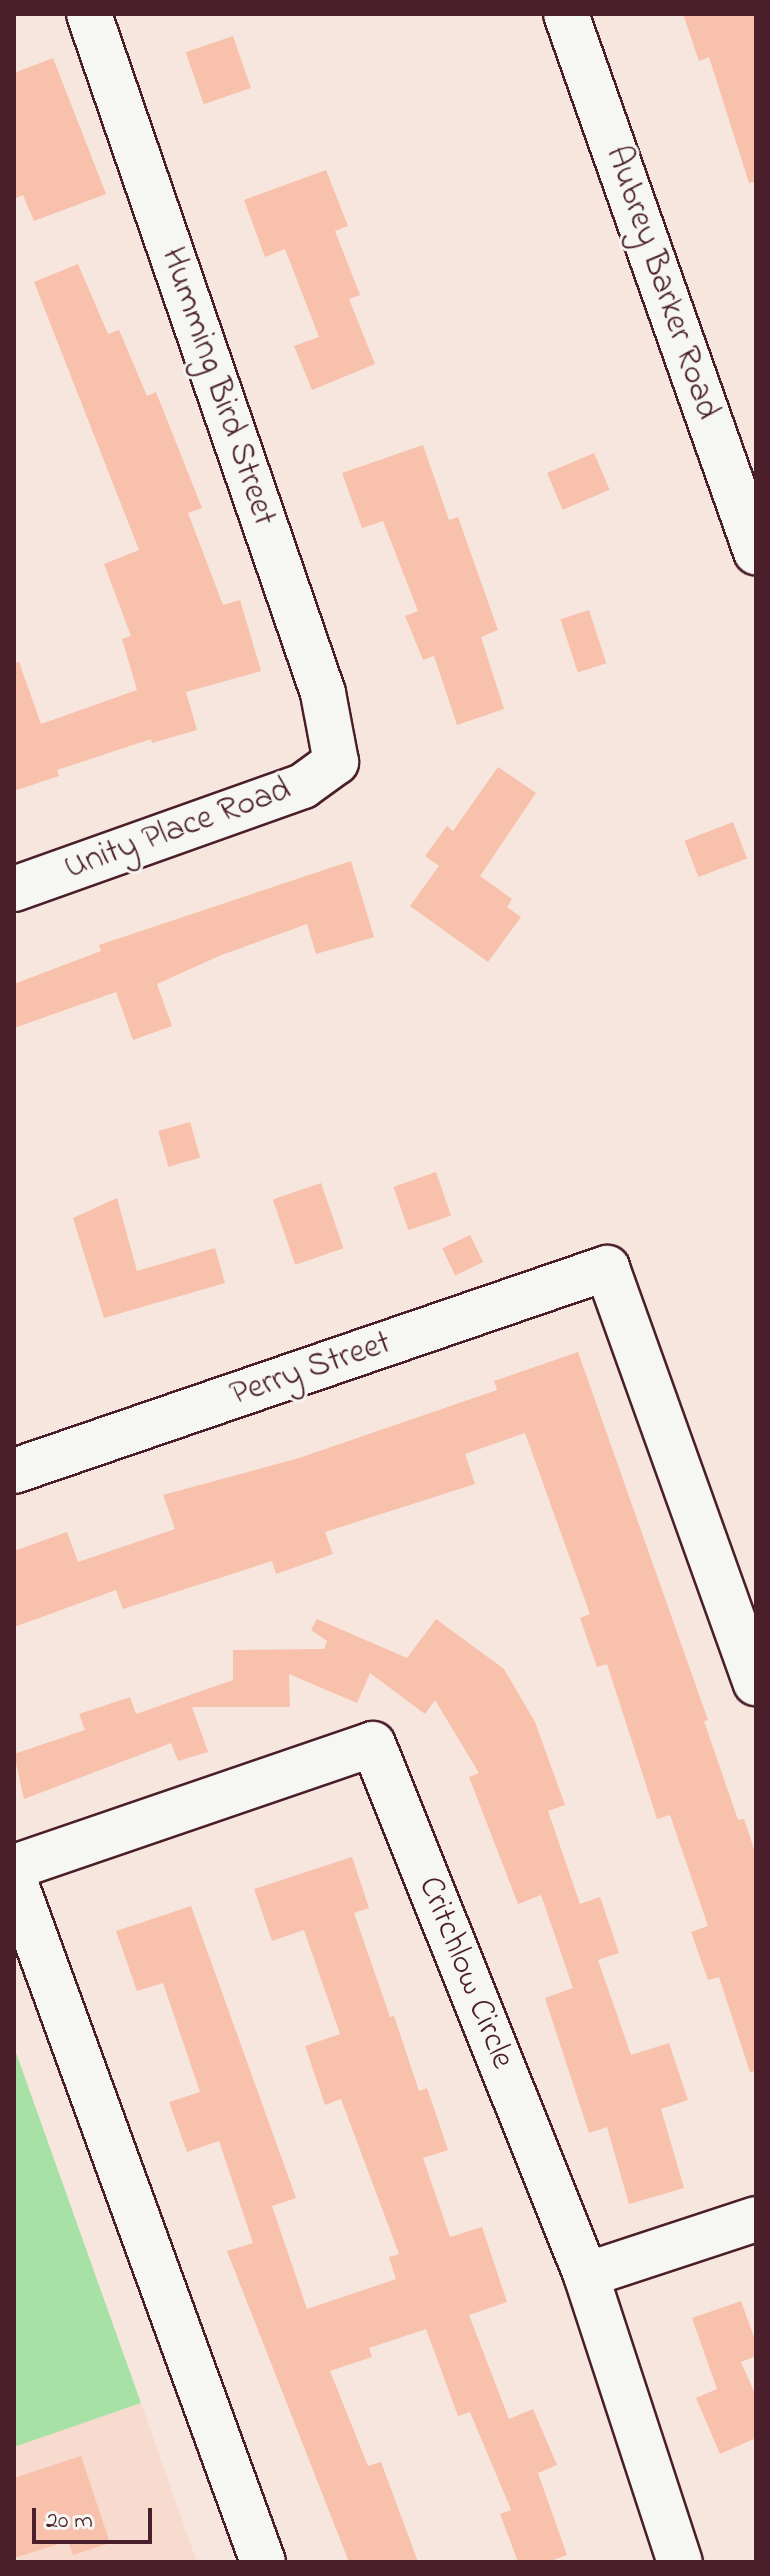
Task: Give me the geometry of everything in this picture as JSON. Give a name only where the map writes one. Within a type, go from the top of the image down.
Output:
[{"type":"street","name":"Humming Bird Street","points":[[89,14],[323,693],[336,762]]},
{"type":"street","name":"Aubrey Barker Road","points":[[566,14],[756,552]]},
{"type":"street","name":"Unity Place Road","points":[[14,889],[303,786],[336,762]]},
{"type":"street","name":"Perry Street","points":[[14,1471],[607,1268],[756,1683]]},
{"type":"street","name":"Critchlow Circle","points":[[14,1867],[373,1744],[586,2275],[680,2562]]},
{"type":"street","points":[[14,1879],[263,2562]]},
{"type":"street","points":[[586,2275],[756,2219]]},
{"type":"shaded area","points":[[141,2403],[197,2562],[14,2562],[14,2447]]},
{"type":"green space","points":[[14,2047],[141,2403],[14,2447]]},
{"type":"building","points":[[683,14],[756,14],[756,182],[749,183],[709,57],[699,61]]},
{"type":"building","points":[[233,36],[251,88],[204,104],[186,52]]},
{"type":"building","points":[[53,58],[106,194],[34,221],[23,195],[14,199],[14,73]]},
{"type":"building","points":[[326,170],[348,226],[335,231],[360,295],[349,299],[375,364],[312,390],[294,346],[319,337],[285,249],[265,257],[244,200]]},
{"type":"building","points":[[78,264],[108,334],[119,330],[147,396],[156,392],[202,508],[188,513],[223,605],[240,600],[261,671],[186,692],[197,730],[152,743],[151,739],[57,770],[59,776],[14,791],[14,663],[19,662],[41,724],[137,690],[122,639],[131,636],[104,564],[139,550],[34,282]]},
{"type":"building","points":[[423,445],[449,520],[458,517],[498,630],[481,637],[504,709],[457,725],[434,656],[423,660],[405,616],[418,611],[383,521],[362,528],[342,473]]},
{"type":"building","points":[[594,453],[610,490],[563,510],[547,473]]},
{"type":"building","points":[[589,610],[606,663],[578,673],[560,619]]},
{"type":"building","points":[[498,767],[536,793],[480,876],[512,899],[507,907],[521,917],[488,962],[410,906],[439,866],[425,856],[447,826],[453,831]]},
{"type":"building","points":[[733,822],[747,858],[698,877],[684,841]]},
{"type":"building","points":[[351,861],[374,937],[316,954],[307,924],[219,956],[157,984],[172,1026],[133,1040],[116,992],[14,1028],[14,984],[101,951],[99,945]]},
{"type":"building","points":[[190,1122],[200,1158],[168,1167],[158,1131]]},
{"type":"building","points":[[436,1172],[451,1215],[408,1230],[393,1187]]},
{"type":"building","points":[[321,1183],[343,1248],[295,1265],[273,1200]]},
{"type":"building","points":[[117,1198],[137,1271],[215,1248],[225,1283],[104,1318],[73,1218]]},
{"type":"building","points":[[470,1235],[483,1262],[455,1276],[442,1249]]},
{"type":"building","points":[[578,1352],[708,1720],[704,1721],[738,1820],[744,1819],[756,1855],[756,2071],[750,2072],[719,1977],[708,1980],[691,1932],[708,1926],[670,1815],[657,1819],[607,1664],[597,1667],[580,1618],[590,1614],[525,1433],[465,1454],[475,1484],[325,1532],[333,1554],[276,1574],[272,1561],[123,1609],[116,1590],[14,1627],[14,1551],[67,1532],[78,1562],[175,1529],[163,1495],[299,1458],[497,1390],[494,1381]]},
{"type":"building","points":[[317,1619],[407,1658],[436,1619],[504,1669],[535,1722],[565,1805],[548,1811],[580,1904],[600,1897],[619,1953],[598,1960],[631,2055],[669,2043],[688,2100],[661,2109],[684,2188],[629,2204],[607,2127],[589,2133],[545,1998],[573,1988],[541,1895],[518,1904],[469,1777],[479,1773],[435,1700],[425,1714],[370,1673],[357,1703],[289,1674],[290,1707],[192,1707],[208,1752],[178,1761],[171,1743],[24,1799],[14,1754],[85,1730],[79,1714],[130,1697],[136,1714],[233,1680],[233,1650],[324,1649],[327,1641],[311,1630]]},
{"type":"building","points":[[352,1857],[369,1908],[354,1913],[419,2091],[427,2088],[448,2150],[423,2158],[450,2237],[482,2227],[507,2302],[469,2315],[509,2419],[533,2409],[557,2465],[538,2473],[567,2555],[548,2562],[518,2562],[500,2514],[511,2510],[470,2412],[458,2416],[426,2329],[369,2348],[372,2357],[330,2371],[368,2466],[381,2462],[418,2562],[349,2562],[227,2251],[253,2243],[219,2141],[187,2152],[169,2102],[200,2092],[163,1983],[137,1991],[116,1931],[191,1906],[296,2198],[272,2206],[307,2309],[396,2279],[389,2257],[399,2254],[341,2099],[325,2105],[305,2046],[340,2034],[304,1930],[272,1941],[254,1889]]},
{"type":"building","points":[[741,2301],[756,2343],[756,2356],[741,2362],[756,2396],[756,2438],[720,2454],[696,2398],[717,2389],[692,2318]]},
{"type":"building","points":[[81,2456],[110,2543],[73,2555],[68,2541],[14,2558],[14,2478]]}]
